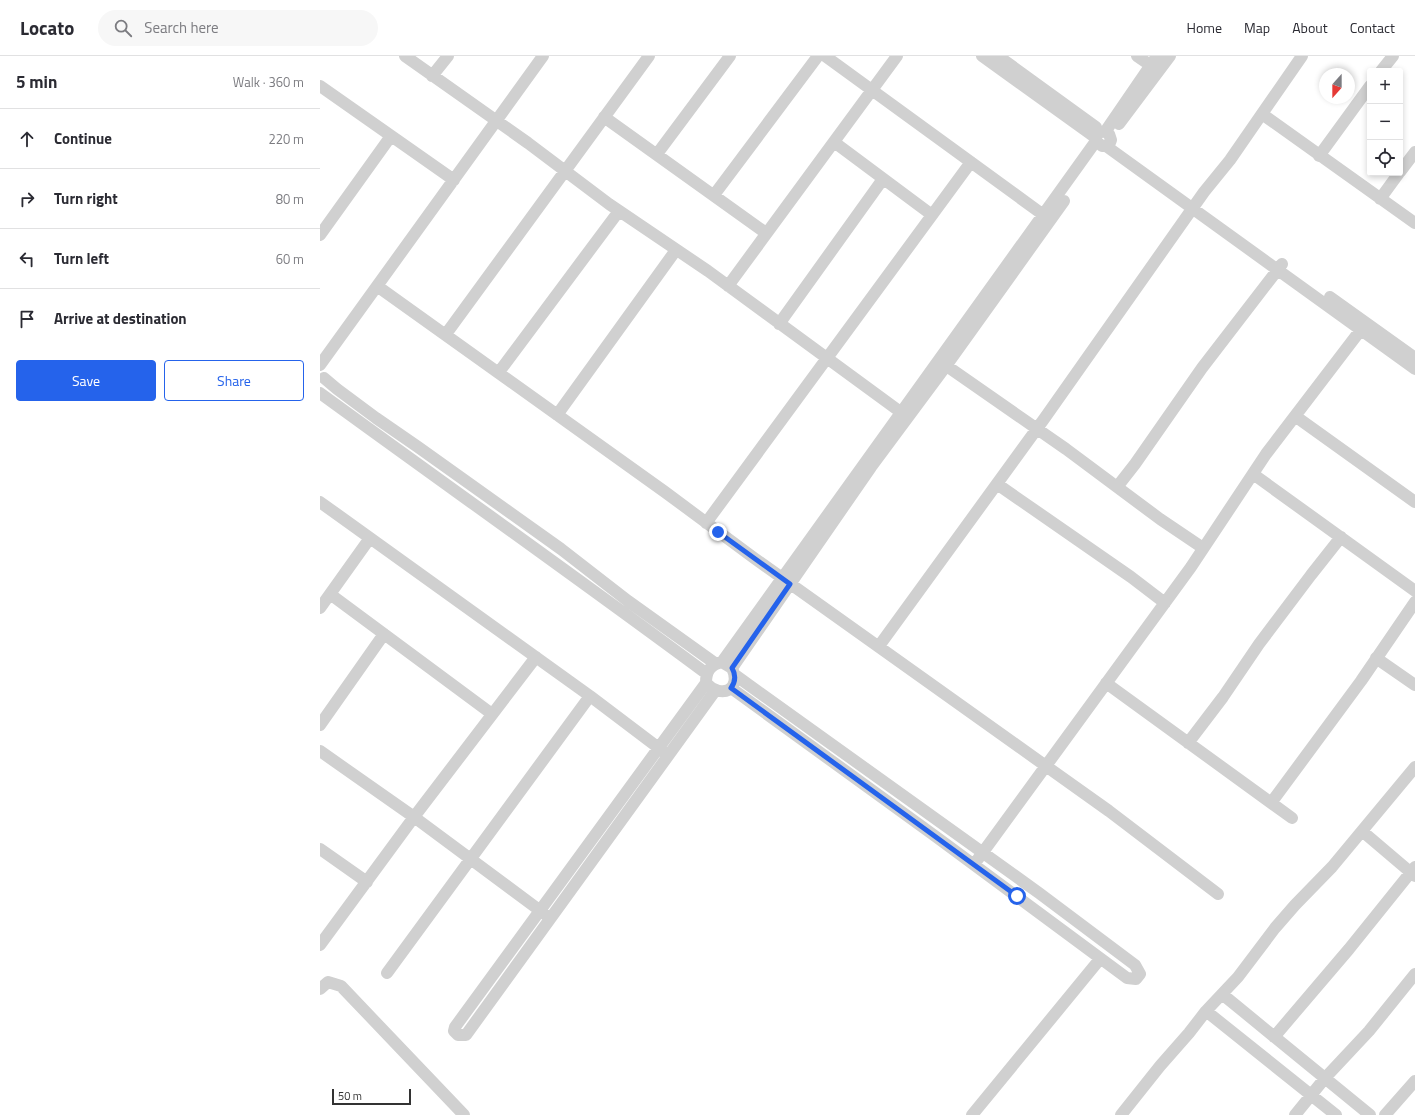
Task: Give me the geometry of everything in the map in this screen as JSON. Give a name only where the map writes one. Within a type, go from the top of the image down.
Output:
[{"type":"street","points":[[405,56],[619,211],[728,286],[904,415]]},
{"type":"street","points":[[432,76],[448,56]]},
{"type":"street","points":[[320,365],[543,56]]},
{"type":"street","points":[[446,334],[649,56]]},
{"type":"street","points":[[657,154],[730,56]]},
{"type":"street","points":[[714,195],[818,56]]},
{"type":"street","points":[[825,56],[1047,217]]},
{"type":"street","points":[[728,286],[897,56]]},
{"type":"street","points":[[982,56],[1104,139],[1363,326],[1415,358]]},
{"type":"street","points":[[998,56],[1104,139]]},
{"type":"street","points":[[1137,56],[1155,64]]},
{"type":"street","points":[[726,667],[904,415],[1104,139],[1155,64],[1170,56]]},
{"type":"street","points":[[879,646],[1037,429],[1195,205],[1230,160],[1302,56]]},
{"type":"street","points":[[1383,68],[1393,56]]},
{"type":"street","points":[[320,86],[454,180]]},
{"type":"street","points":[[1319,156],[1367,90]]},
{"type":"street","points":[[1262,114],[1415,223]]},
{"type":"street","points":[[604,117],[766,233]]},
{"type":"street","points":[[320,235],[391,136]]},
{"type":"street","points":[[834,142],[932,215]]},
{"type":"street","points":[[1403,169],[1415,152]]},
{"type":"street","points":[[706,523],[971,162]]},
{"type":"street","points":[[1380,199],[1398,176]]},
{"type":"street","points":[[779,324],[883,179]]},
{"type":"street","points":[[499,372],[619,211]]},
{"type":"street","points":[[557,414],[676,250]]},
{"type":"street","points":[[1117,487],[1135,464],[1202,368],[1280,267]]},
{"type":"street","points":[[377,286],[499,372],[786,581],[1115,816],[1218,894]]},
{"type":"street","points":[[1363,326],[1415,369]]},
{"type":"street","points":[[974,864],[1165,603],[1266,454],[1363,326]]},
{"type":"street","points":[[942,363],[1203,548]]},
{"type":"street","points":[[321,378],[561,549],[641,610],[726,667],[982,852],[1135,966],[1140,974],[1136,979],[1127,978],[974,864],[731,688]]},
{"type":"street","points":[[320,394],[488,515],[722,692],[731,688],[735,680],[726,667]]},
{"type":"street","points":[[1296,416],[1415,502]]},
{"type":"street","points":[[1253,474],[1415,591]]},
{"type":"street","points":[[997,484],[1131,577],[1165,603]]},
{"type":"street","points":[[320,502],[664,751]]},
{"type":"street","points":[[1188,743],[1223,697],[1259,644],[1341,537]]},
{"type":"street","points":[[320,608],[370,538]]},
{"type":"street","points":[[330,594],[492,714]]},
{"type":"street","points":[[1271,802],[1324,732],[1415,602]]},
{"type":"street","points":[[320,725],[384,634]]},
{"type":"street","points":[[320,945],[414,817],[536,657]]},
{"type":"street","points":[[1376,658],[1415,685]]},
{"type":"street","points":[[664,751],[540,911],[455,1027],[454,1031],[458,1035],[466,1035],[550,918],[664,751],[709,683],[712,666],[726,667]]},
{"type":"street","points":[[1106,684],[1292,818]]},
{"type":"street","points":[[387,973],[590,696]]},
{"type":"street","points":[[320,751],[414,817],[550,918]]},
{"type":"street","points":[[1121,1115],[1160,1066],[1190,1033],[1206,1011],[1238,977],[1295,904],[1332,867],[1415,767]]},
{"type":"street","points":[[1274,1036],[1414,872],[1362,831]]},
{"type":"street","points":[[320,849],[367,882]]},
{"type":"street","points":[[972,1115],[1100,959]]},
{"type":"street","points":[[1295,1115],[1325,1078],[1369,1031],[1415,974]]},
{"type":"street","points":[[320,988],[328,982],[340,986],[464,1115]]},
{"type":"street","points":[[1222,994],[1370,1115]]},
{"type":"street","points":[[1206,1011],[1336,1115]]},
{"type":"street","points":[[1385,1115],[1415,1081]]},
{"type":"route","points":[[718,532],[790,584],[732,668],[735,675],[735,680],[731,688],[1017,896]]}]
